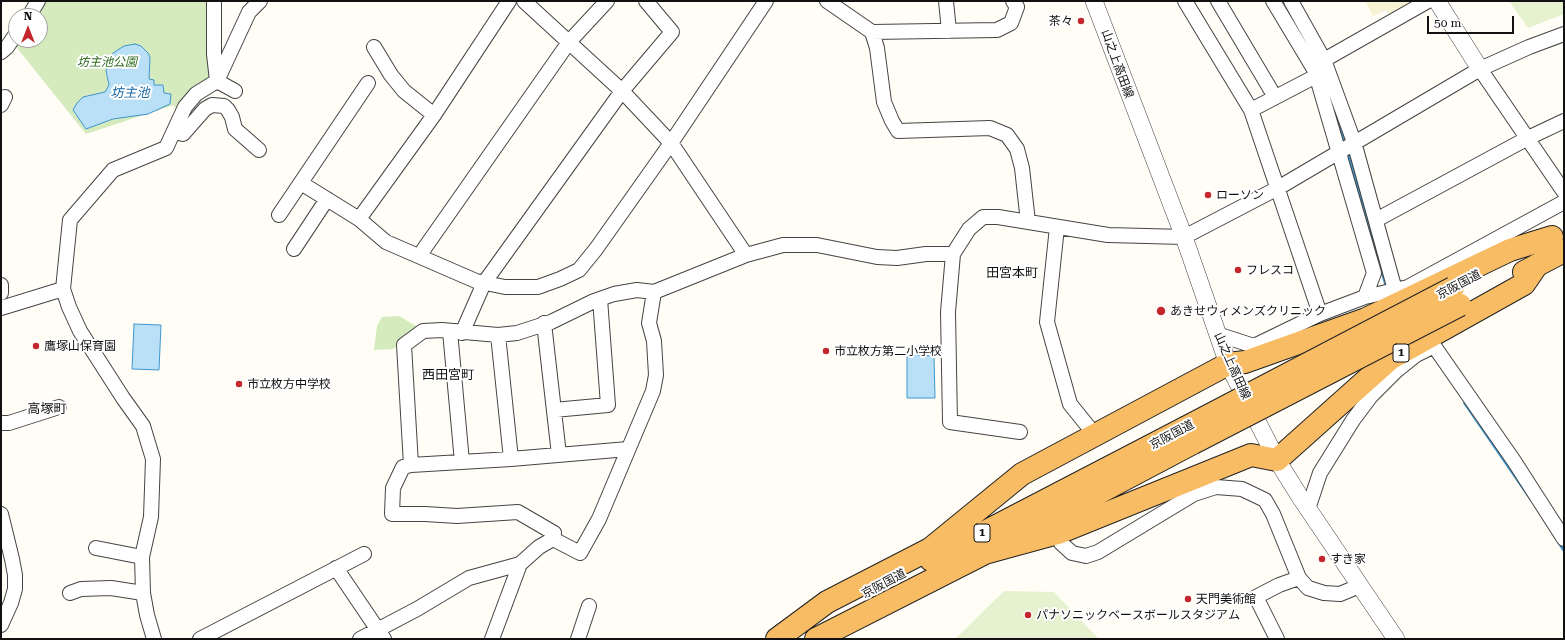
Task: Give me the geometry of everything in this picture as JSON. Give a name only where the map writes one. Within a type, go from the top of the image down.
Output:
[{"type":"highway","points":[[778,639],[827,602],[930,549],[1022,474],[1228,364],[1245,362],[1366,319],[1510,250],[1560,239]]},
{"type":"highway","name":"京阪国道","points":[[1456,297],[1538,265],[1560,239]]},
{"type":"highway","name":"京阪国道","points":[[778,639],[1189,435],[1456,297],[1560,239]]},
{"type":"highway","name":"1","points":[[985,553],[1058,532],[1252,455],[1277,460],[1390,359],[1524,284],[1538,265]]},
{"type":"highway","name":"京阪国道","points":[[816,639],[985,553],[1189,435]]},
{"type":"street","points":[[214,1],[214,54],[218,81],[234,91]]},
{"type":"street","points":[[154,639],[147,615],[143,593],[142,557],[151,516],[153,459],[143,426],[80,331],[69,308],[63,289],[70,220],[113,170],[166,148],[185,107],[196,94],[218,81],[249,12],[260,1]]},
{"type":"street","points":[[359,219],[434,115],[510,1]]},
{"type":"street","points":[[524,1],[622,91],[671,143],[746,255]]},
{"type":"street","points":[[419,256],[569,42],[607,1]]},
{"type":"street","points":[[462,462],[456,332],[484,283],[622,91],[672,32],[646,1]]},
{"type":"street","points":[[302,183],[359,219],[386,242],[476,281],[505,287],[538,287],[579,270],[596,249],[671,143],[766,1]]},
{"type":"street","points":[[827,1],[872,32],[997,30],[1010,23],[1017,7],[1014,1]]},
{"type":"street","points":[[946,1],[949,31]]},
{"type":"street","name":"山之上高田線","points":[[1094,1],[1140,125],[1184,237],[1228,364],[1277,460],[1308,509],[1396,639]]},
{"type":"street","points":[[1185,1],[1251,110],[1320,314]]},
{"type":"street","points":[[1218,1],[1275,97]]},
{"type":"street","points":[[1273,1],[1315,71],[1374,273],[1365,297]]},
{"type":"street","points":[[1291,1],[1324,60],[1353,142],[1397,293]]},
{"type":"street","points":[[1324,60],[1428,1]]},
{"type":"street","points":[[1437,1],[1480,69],[1564,192]]},
{"type":"street","points":[[872,32],[877,48],[884,102],[898,131],[990,128],[1007,135],[1017,149],[1022,168],[1028,222]]},
{"type":"street","points":[[1020,432],[950,422],[948,312],[953,254],[969,229],[983,217],[998,217],[1108,235],[1184,237],[1278,188],[1339,152],[1353,142],[1480,69],[1529,47],[1564,34]]},
{"type":"street","points":[[374,47],[391,75],[404,91],[434,115]]},
{"type":"street","points":[[1251,110],[1316,76]]},
{"type":"street","points":[[279,215],[368,83]]},
{"type":"street","points":[[174,132],[183,134],[205,109],[212,105],[224,106],[232,117],[234,129],[259,150]]},
{"type":"street","points":[[1358,218],[1374,215],[1564,121]]},
{"type":"street","points":[[294,249],[327,199]]},
{"type":"street","points":[[1218,334],[1254,346],[1320,314],[1365,297],[1397,293],[1564,202]]},
{"type":"street","points":[[1057,227],[1047,322],[1070,404],[1095,435]]},
{"type":"street","points":[[411,465],[404,345],[423,331],[498,335],[517,333],[544,323],[551,322],[600,299],[637,290],[654,292],[746,255],[783,245],[817,245],[877,257],[897,258],[926,254],[953,254]]},
{"type":"street","points":[[1,285],[1,293]]},
{"type":"street","points":[[1,308],[63,289]]},
{"type":"street","points":[[553,539],[580,553],[599,519],[653,391],[656,375],[654,341],[649,322],[654,292]]},
{"type":"street","points":[[554,410],[608,405],[600,299]]},
{"type":"street","points":[[544,323],[559,455]]},
{"type":"street","points":[[498,335],[511,459]]},
{"type":"street","points":[[1308,509],[1320,473],[1353,420],[1371,396],[1396,371],[1416,356],[1434,346],[1514,461],[1564,539]]},
{"type":"street","points":[[1,423],[9,423],[59,407]]},
{"type":"street","points":[[553,539],[554,533],[518,512],[457,516],[392,514],[393,488],[403,467],[411,465],[511,459],[628,449]]},
{"type":"street","points":[[1058,532],[1061,543],[1072,553],[1086,556],[1098,552],[1194,494],[1216,487],[1242,488],[1265,500],[1273,514],[1299,578],[1308,588],[1324,593],[1340,594],[1352,589],[1358,584]]},
{"type":"street","points":[[1,514],[12,559],[15,589],[11,603],[1,625]]},
{"type":"street","points":[[360,639],[381,635],[469,578],[520,564],[539,547],[553,539]]},
{"type":"street","points":[[96,548],[142,557]]},
{"type":"street","points":[[200,639],[364,554]]},
{"type":"street","points":[[492,639],[520,564]]},
{"type":"street","points":[[336,568],[381,635]]},
{"type":"street","points":[[1277,639],[1256,597],[1279,585],[1299,578]]},
{"type":"street","points":[[70,593],[82,589],[111,588],[143,593]]},
{"type":"street","points":[[578,639],[589,606]]},
{"type":"shaded area","points":[[1365,1],[1415,1],[1389,15],[1386,10],[1373,16]]},
{"type":"green space","name":"坊主池公園","points":[[41,1],[207,1],[210,5],[211,77],[177,111],[174,105],[86,134],[17,48],[48,48],[48,8],[36,8]]},
{"type":"green space","points":[[1509,1],[1564,1],[1564,14],[1528,28]]},
{"type":"green space","points":[[399,316],[418,327],[399,341],[394,349],[374,350],[377,326],[382,317]]},
{"type":"green space","name":"パナソニックベースボールスタジアム","points":[[1004,591],[1054,592],[1099,639],[955,639]]},
{"type":"water","name":"坊主池","points":[[135,44],[141,46],[148,53],[150,57],[149,79],[154,80],[154,85],[163,85],[164,93],[171,94],[170,104],[148,114],[113,119],[86,129],[73,110],[77,103],[83,97],[105,92],[109,85],[106,71],[113,53],[124,46]]},
{"type":"water","points":[[134,324],[161,325],[159,370],[132,369]]},
{"type":"water","points":[[907,355],[934,356],[935,398],[907,398]]},
{"type":"waterway","points":[[1282,1],[1308,46]]},
{"type":"waterway","points":[[1330,99],[1345,145]]},
{"type":"waterway","points":[[1347,151],[1387,288]]},
{"type":"waterway","points":[[1465,403],[1531,499]]},
{"type":"waterway","points":[[1559,542],[1564,550]]},
{"type":"place","name":"茶々","points":[[1081,21]]},
{"type":"place","name":"ローソン","points":[[1208,195]]},
{"type":"place","name":"フレスコ","points":[[1238,270]]},
{"type":"place","name":"あきせウィメンズクリニック","points":[[1161,311]]},
{"type":"place","name":"鷹塚山保育園","points":[[36,346]]},
{"type":"place","name":"市立枚方第二小学校","points":[[826,351]]},
{"type":"place","name":"市立枚方中学校","points":[[239,384]]},
{"type":"place","name":"すき家","points":[[1322,559]]},
{"type":"place","name":"天門美術館","points":[[1188,599]]},
{"type":"place","name":"パナソニックベースボールスタジアム","points":[[1028,615]]},
{"type":"district","name":"田宮本町","points":[[1012,273]]},
{"type":"district","name":"西田宮町","points":[[448,375]]},
{"type":"district","name":"高塚町","points":[[47,409]]}]
